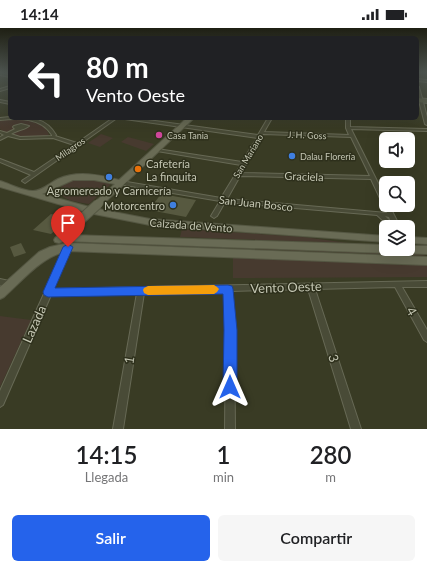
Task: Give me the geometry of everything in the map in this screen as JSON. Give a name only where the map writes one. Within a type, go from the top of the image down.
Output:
[{"type":"main road","points":[[419,101],[427,101]]},
{"type":"main road","points":[[65,242],[79,221],[189,120]]},
{"type":"main road","points":[[30,194],[47,190],[65,179],[79,177],[121,183]]},
{"type":"main road","points":[[65,204],[56,196],[56,189],[64,181],[79,177]]},
{"type":"main road","name":"Calzada de Vento","points":[[0,184],[65,204],[118,217],[150,222],[379,238]]},
{"type":"main road","points":[[307,233],[379,244]]},
{"type":"main road","points":[[415,244],[427,241]]},
{"type":"main road","name":"Calzada de Vento","points":[[0,294],[6,283],[39,258],[65,242],[379,249]]},
{"type":"main road","name":"Calzada de Vento","points":[[65,242],[427,261]]},
{"type":"main road","points":[[415,247],[427,250]]},
{"type":"main road","points":[[415,249],[427,253]]},
{"type":"street","points":[[419,101],[427,124]]},
{"type":"street","points":[[0,139],[16,129],[26,128],[27,126],[25,125],[33,120]]},
{"type":"street","points":[[37,120],[51,129],[54,135],[53,138]]},
{"type":"street","name":"Milagros","points":[[24,181],[112,120]]},
{"type":"street","name":"J. H. Goss","points":[[140,120],[261,135],[352,136]]},
{"type":"street","name":"San Mariano","points":[[214,216],[269,120]]},
{"type":"street","points":[[348,120],[348,128],[393,220]]},
{"type":"street","points":[[348,128],[427,130]]},
{"type":"street","points":[[0,132],[26,138],[53,138],[77,144]]},
{"type":"street","points":[[156,150],[244,164]]},
{"type":"street","points":[[0,160],[34,174]]},
{"type":"street","name":"Graciela","points":[[237,174],[372,178]]},
{"type":"street","name":"San Juan Bosco","points":[[121,183],[222,200],[391,215]]},
{"type":"street","points":[[379,214],[387,220]]},
{"type":"street","name":"Lazada","points":[[0,402],[48,292],[65,242]]},
{"type":"street","name":"4","points":[[397,284],[427,338]]},
{"type":"street","name":"Vento Oeste","points":[[48,292],[427,284]]},
{"type":"street","name":"3","points":[[311,287],[356,429]]},
{"type":"street","points":[[228,289],[230,330],[230,429]]},
{"type":"street","name":"1","points":[[118,429],[140,291]]},
{"type":"shaded area","points":[[8,119],[33,122],[43,126],[49,135],[44,137],[16,136],[0,129],[0,121]]},
{"type":"shaded area","points":[[101,134],[113,138],[100,147],[88,143]]},
{"type":"shaded area","points":[[128,137],[154,144],[146,151],[121,142]]},
{"type":"shaded area","points":[[82,178],[111,184],[89,204],[67,199],[60,194],[59,190],[66,183]]},
{"type":"shaded area","points":[[182,229],[304,237],[348,243],[180,237]]},
{"type":"shaded area","points":[[86,241],[379,252],[379,254],[92,243]]},
{"type":"shaded area","points":[[415,254],[427,256],[415,256]]},
{"type":"shaded area","points":[[233,257],[427,265],[427,277],[233,278]]},
{"type":"shaded area","points":[[0,316],[31,320],[0,387]]},
{"type":"building","name":"Motorcentro","points":[[161,194],[196,200],[186,217],[149,210]]},
{"type":"building","points":[[51,214],[69,218],[51,234],[33,230]]},
{"type":"building","points":[[21,243],[26,253],[14,257],[10,247]]},
{"type":"slow traffic","points":[[148,290],[214,289]]},
{"type":"place","name":"Casa Tania","points":[[159,135]]},
{"type":"place","name":"Dalau Florería","points":[[292,156]]},
{"type":"place","name":"Cafetería La finquita","points":[[138,169]]},
{"type":"place","name":"Agromercado y Carnicería","points":[[109,177]]},
{"type":"place","name":"Motorcentro","points":[[173,205]]},
{"type":"route","points":[[68,247],[48,292],[228,289],[230,387]]}]
